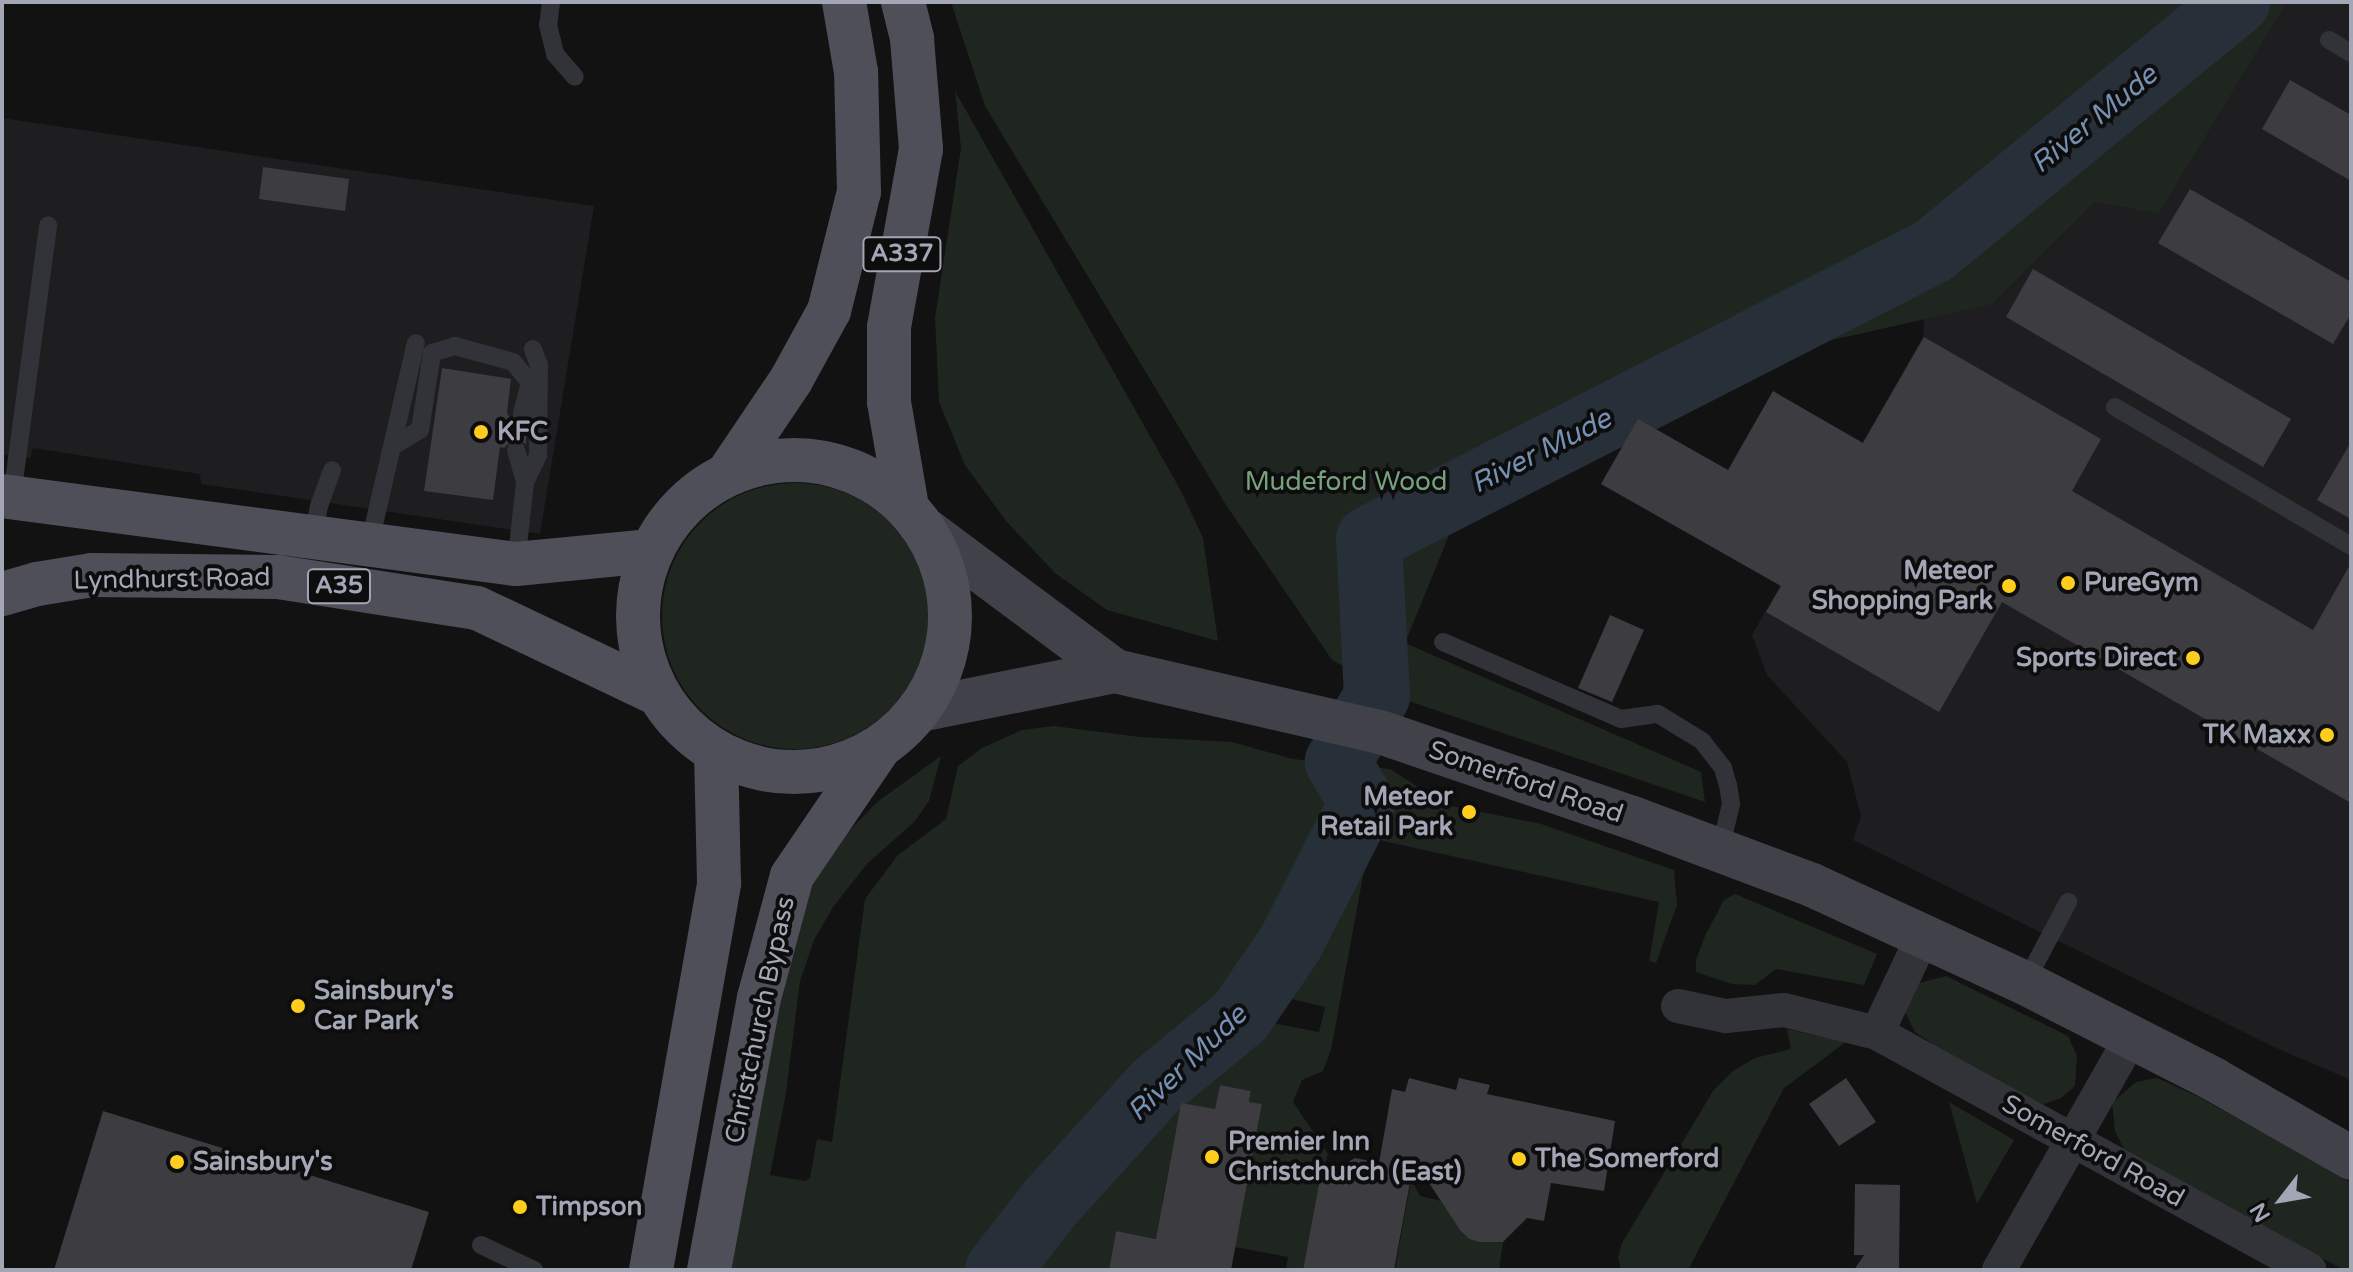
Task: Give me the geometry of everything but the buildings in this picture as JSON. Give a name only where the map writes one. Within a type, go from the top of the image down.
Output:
[{"type":"main road","name":"A337","points":[[729,472],[791,380],[829,311],[859,192],[856,72],[844,2]]},
{"type":"main road","name":"A337","points":[[903,2],[912,39],[921,149],[889,327],[889,402],[916,518]]},
{"type":"main road","points":[[776,459],[824,461],[869,478],[916,518],[945,574],[951,621],[943,668],[920,710],[879,748],[840,766],[798,773],[756,768],[716,752],[683,727],[658,694],[641,647],[638,598],[651,551],[670,519],[697,492],[729,472],[776,459]]},
{"type":"main road","name":"Lyndhurst Road","points":[[7,496],[312,540],[516,564],[651,551]]},
{"type":"main road","name":"Somerford Road","points":[[916,518],[1115,671]]},
{"type":"main road","name":"Lyndhurst Road","points":[[2,594],[37,584],[92,575],[278,577],[477,608],[658,694]]},
{"type":"main road","name":"Somerford Road","points":[[920,710],[1115,671],[1363,728],[1633,818],[1719,853],[1812,885],[2025,983],[2215,1080],[2351,1158]]},
{"type":"main road","name":"Christchurch Bypass","points":[[709,1270],[759,998],[792,876],[879,748]]},
{"type":"main road","points":[[651,1270],[719,883],[716,752]]},
{"type":"street","points":[[1877,1033],[1923,936]]},
{"type":"street","name":"Somerford Road","points":[[1678,1006],[1726,1016],[1784,1010],[1877,1033],[2309,1270]]},
{"type":"street","points":[[1999,1270],[2131,1038]]},
{"type":"lane","points":[[551,2],[548,25],[555,54],[575,77]]},
{"type":"lane","points":[[2329,40],[2351,53]]},
{"type":"lane","points":[[7,496],[48,225]]},
{"type":"lane","points":[[369,546],[416,343]]},
{"type":"lane","points":[[393,446],[420,430],[432,353],[455,346],[513,362],[530,382],[522,415]]},
{"type":"lane","points":[[516,564],[525,482],[538,455],[539,365],[533,349]]},
{"type":"lane","points":[[2115,407],[2351,546]]},
{"type":"lane","points":[[516,450],[525,482]]},
{"type":"lane","points":[[312,540],[319,506],[332,470]]},
{"type":"lane","points":[[1443,642],[1621,719],[1658,714],[1702,741],[1723,768],[1731,804],[1719,853]]},
{"type":"lane","points":[[2025,983],[2068,902]]},
{"type":"lane","points":[[481,1245],[534,1270]]},
{"type":"shaded area","points":[[2287,2],[2351,2],[2351,1080],[2276,1048],[1853,840],[1861,816],[1847,762],[1767,675],[1752,635],[1923,337],[1924,319],[1993,303],[2095,202],[2159,214]]},
{"type":"shaded area","points":[[2,118],[594,206],[540,534],[201,484],[200,474],[33,448],[30,458],[2,454]]},
{"type":"green space","name":"Mudeford Wood","points":[[951,2],[2287,2],[2159,214],[2095,202],[1992,304],[1823,342],[1646,411],[1456,518],[1405,643],[1701,772],[1705,802],[1397,697],[1332,660],[1226,505],[985,106]]},
{"type":"green space","points":[[955,91],[1181,491],[1203,538],[1218,641],[1107,610],[1055,573],[1006,521],[965,465],[939,402],[935,318],[961,148]]},
{"type":"green space","points":[[795,483],[821,485],[846,493],[869,505],[889,522],[906,542],[918,565],[926,590],[926,642],[918,667],[906,690],[889,710],[869,727],[846,739],[821,747],[795,749],[769,747],[744,739],[721,727],[701,710],[684,690],[672,667],[664,642],[662,616],[664,590],[672,565],[684,542],[701,522],[721,505],[744,493],[769,485]]},
{"type":"green space","points":[[1054,726],[1140,737],[1232,742],[1293,759],[1390,769],[1446,805],[1541,824],[1674,870],[1677,905],[1656,963],[1649,961],[1659,902],[1370,838],[1331,1050],[1323,1071],[1302,1080],[1293,1102],[1328,1154],[1320,1178],[1303,1270],[1286,1270],[1288,1257],[1203,1241],[1239,1227],[1262,1105],[1249,1102],[1251,1091],[1220,1085],[1215,1109],[1181,1104],[1162,1204],[1173,1242],[1116,1231],[1109,1270],[726,1270],[796,907],[848,832],[877,802],[941,756],[929,801],[914,822],[867,864],[833,907],[814,940],[800,981],[786,1093],[770,1175],[805,1181],[810,1178],[817,1139],[832,1142],[865,899],[898,855],[946,819],[958,766],[982,748],[1022,730]],"holes":[[[1258,991],[1325,1007],[1319,1032],[1241,1017]]]},
{"type":"green space","points":[[1735,894],[1877,954],[1864,985],[1776,969],[1755,985],[1732,984],[1696,972],[1696,960],[1705,936],[1724,900]]},
{"type":"green space","points":[[1946,976],[2068,1036],[2077,1056],[2075,1086],[2061,1098],[2044,1104],[2023,1098],[1965,1066],[1915,1032],[1904,1010],[1915,984]]},
{"type":"green space","points":[[1787,1029],[1846,1042],[1784,1088],[1688,1270],[1621,1270],[1618,1258],[1622,1243],[1713,1091],[1733,1071],[1755,1058],[1791,1049]]},
{"type":"green space","points":[[2157,1078],[2199,1097],[2351,1183],[2351,1270],[2344,1270],[2124,1149],[2115,1131],[2112,1103],[2136,1082]]},
{"type":"green space","points":[[1949,1102],[2014,1140],[1977,1204]]},
{"type":"green space","points":[[1411,1179],[1420,1196],[1450,1203],[1469,1239],[1503,1242],[1499,1270],[1395,1270]]},
{"type":"waterway","name":"River Mude","points":[[998,1270],[1051,1202],[1156,1086],[1240,1017],[1290,944],[1362,803],[1338,762],[1377,696],[1369,539],[1933,251],[2237,2]]},
{"type":"place","name":"KFC","points":[[481,432]]},
{"type":"place","name":"PureGym","points":[[2068,583]]},
{"type":"place","name":"Meteor Shopping Park","points":[[2009,586]]},
{"type":"place","name":"Sports Direct","points":[[2193,658]]},
{"type":"place","name":"TK Maxx","points":[[2327,735]]},
{"type":"place","name":"Meteor Retail Park","points":[[1469,812]]},
{"type":"place","name":"Sainsbury's Car Park","points":[[298,1006]]},
{"type":"place","name":"Premier Inn Christchurch (East)","points":[[1212,1157]]},
{"type":"place","name":"The Somerford","points":[[1519,1159]]},
{"type":"place","name":"Sainsbury's","points":[[177,1162]]},
{"type":"place","name":"Timpson","points":[[520,1207]]}]
